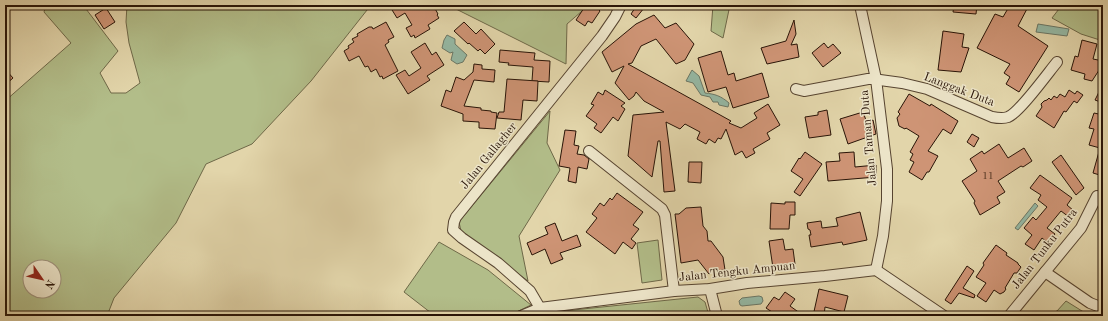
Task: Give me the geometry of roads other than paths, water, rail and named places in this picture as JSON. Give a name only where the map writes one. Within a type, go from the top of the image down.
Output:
[{"type":"street","name":"Jalan Gallagher","points":[[542,312],[530,291],[498,263],[453,230],[454,222],[456,216],[602,36],[616,17],[621,5]]},
{"type":"street","name":"Jalan Taman Duta","points":[[860,5],[876,79],[887,169],[887,201],[883,236],[876,270]]},
{"type":"street","name":"Langgak Duta","points":[[799,93],[868,79],[876,79],[927,89],[992,117],[1001,118],[1009,117],[1018,110],[1057,62]]},
{"type":"street","points":[[589,151],[662,208],[666,216],[674,292]]},
{"type":"street","name":"Jalan Tunku Putra","points":[[1009,316],[1081,228],[1097,196]]},
{"type":"street","name":"Jalan Tengku Ampuan","points":[[522,316],[674,292],[710,289],[754,282],[876,270]]},
{"type":"street","points":[[876,270],[944,316]]},
{"type":"street","points":[[1045,272],[1090,303],[1103,308]]},
{"type":"street","points":[[710,289],[717,316]]}]
